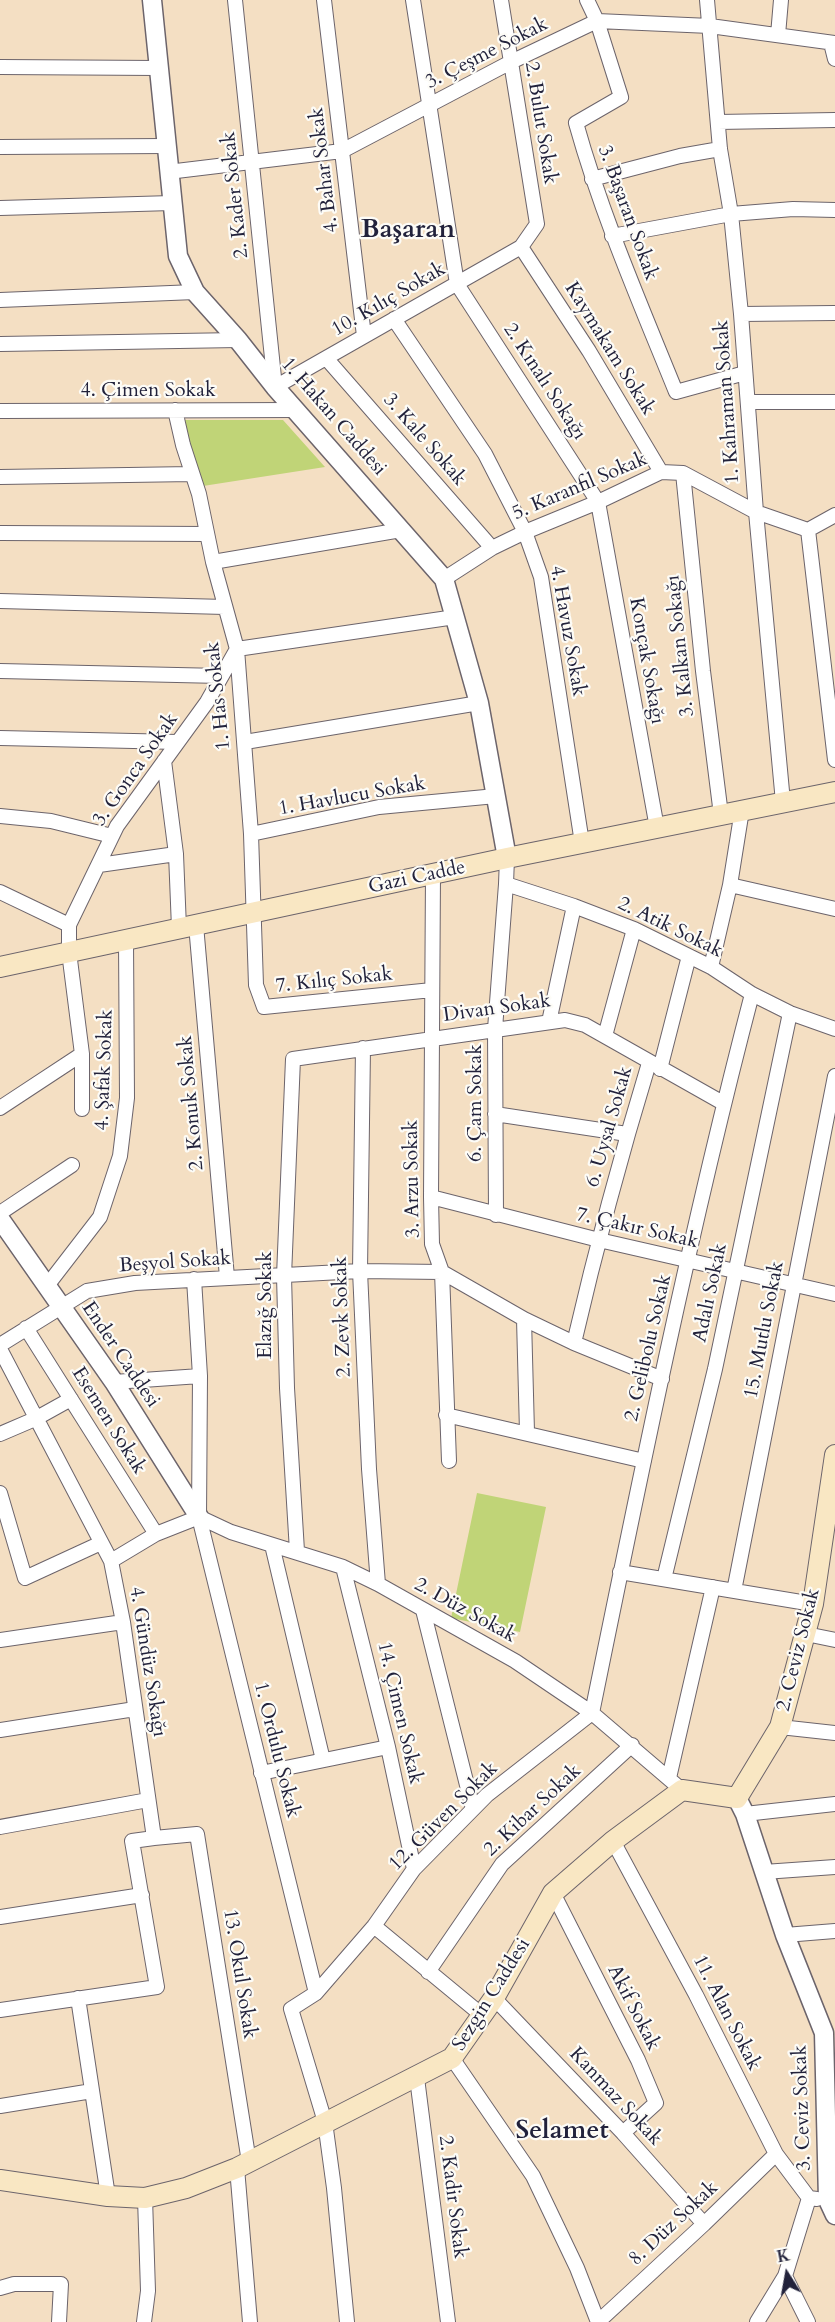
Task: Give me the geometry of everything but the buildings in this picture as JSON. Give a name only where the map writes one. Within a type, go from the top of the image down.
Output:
[{"type":"main road","name":"Gazi Cadde","points":[[0,966],[507,858],[835,792]]},
{"type":"main road","name":"2. Ceviz Sokak","points":[[741,1806],[780,1727],[806,1634],[828,1547],[835,1460]]},
{"type":"main road","points":[[676,1784],[741,1806]]},
{"type":"main road","name":"Sezgin Caddesi","points":[[0,2180],[108,2196],[145,2198],[186,2188],[243,2165],[417,2078],[452,2058],[483,2016],[553,1893],[676,1784]]},
{"type":"street","name":"1. Hakan Caddesi","points":[[152,0],[178,256],[195,292],[238,340],[275,387],[444,579],[479,703],[507,858]]},
{"type":"street","name":"2. Kader Sokak","points":[[235,0],[275,387]]},
{"type":"street","name":"4. Bahar Sokak","points":[[324,0],[364,336]]},
{"type":"street","points":[[413,0],[457,284]]},
{"type":"street","name":"2. Bulut Sokak","points":[[501,0],[537,224],[521,247]]},
{"type":"street","name":"3. Başaran Sokak","points":[[587,0],[597,21],[621,97],[576,123],[592,180],[612,236],[676,392],[745,373]]},
{"type":"street","name":"1. Kahraman Sokak","points":[[707,0],[720,149],[731,214],[741,314],[756,512],[783,802]]},
{"type":"street","points":[[778,35],[781,0]]},
{"type":"street","name":"3. Çeşme Sokak","points":[[168,172],[342,151],[511,62],[597,21],[710,26],[833,43]]},
{"type":"street","points":[[833,43],[835,59]]},
{"type":"street","points":[[0,67],[158,68]]},
{"type":"street","points":[[718,122],[835,120]]},
{"type":"street","points":[[0,147],[166,146]]},
{"type":"street","points":[[592,180],[680,156],[720,149]]},
{"type":"street","points":[[0,208],[172,203]]},
{"type":"street","points":[[612,236],[731,214],[793,209],[835,210]]},
{"type":"street","name":"10. Kılıç Sokak","points":[[275,387],[521,247]]},
{"type":"street","name":"Kaymakam Sokak","points":[[521,247],[589,351],[661,472]]},
{"type":"street","name":"2. Kınalı Sokağı","points":[[457,284],[598,502]]},
{"type":"street","points":[[0,300],[195,292]]},
{"type":"street","points":[[741,314],[835,313]]},
{"type":"street","name":"4. Havuz Sokak","points":[[394,319],[485,454],[525,532],[541,577],[582,843]]},
{"type":"street","points":[[0,344],[238,340]]},
{"type":"street","name":"3. Kale Sokak","points":[[326,358],[492,548]]},
{"type":"street","points":[[749,402],[835,402]]},
{"type":"street","name":"1. Has Sokak","points":[[175,410],[199,494],[213,562],[237,649],[255,913]]},
{"type":"street","name":"4. Çimen Sokak","points":[[0,411],[296,410]]},
{"type":"street","name":"5. Karanfil Sokak","points":[[444,579],[492,548],[661,472],[683,473],[756,512],[808,530]]},
{"type":"street","name":"3. Kalkan Sokağı","points":[[683,473],[703,671],[721,815]]},
{"type":"street","points":[[0,477],[192,474]]},
{"type":"street","name":"Konçak Sokağı","points":[[598,502],[657,828]]},
{"type":"street","points":[[835,515],[808,530],[835,760]]},
{"type":"street","points":[[213,562],[401,530]]},
{"type":"street","points":[[0,533],[207,534]]},
{"type":"street","points":[[0,601],[225,607]]},
{"type":"street","points":[[237,649],[455,617]]},
{"type":"street","name":"3. Gonca Sokak","points":[[82,1109],[82,1054],[69,952],[69,925],[117,826],[207,702],[237,649]]},
{"type":"street","points":[[0,671],[221,676]]},
{"type":"street","points":[[245,742],[479,703]]},
{"type":"street","points":[[0,738],[178,742]]},
{"type":"street","name":"2. Konuk Sokak","points":[[164,761],[187,927],[227,1278]]},
{"type":"street","name":"1. Havlucu Sokak","points":[[251,834],[379,807],[496,796]]},
{"type":"street","points":[[711,968],[730,885],[742,810]]},
{"type":"street","points":[[0,816],[51,821],[112,837]]},
{"type":"street","points":[[99,865],[176,855]]},
{"type":"street","points":[[506,884],[507,858]]},
{"type":"street","name":"3. Arzu Sokak","points":[[433,874],[432,1244],[442,1272],[449,1461]]},
{"type":"street","name":"2. Atik Sokak","points":[[506,884],[634,929],[689,956],[752,994],[790,1013],[835,1029]]},
{"type":"street","name":"6. Çam Sokak","points":[[496,1215],[495,1029],[506,884]]},
{"type":"street","points":[[730,885],[835,909]]},
{"type":"street","points":[[0,892],[69,925]]},
{"type":"street","points":[[549,1022],[574,906]]},
{"type":"street","name":"7. Kılıç Sokak","points":[[255,913],[256,985],[264,1007],[432,990]]},
{"type":"street","points":[[605,1036],[634,929]]},
{"type":"street","name":"4. Şafak Sokak","points":[[46,1287],[100,1217],[120,1156],[128,1098],[126,940]]},
{"type":"street","name":"6. Uysal Sokak","points":[[574,1343],[598,1240],[627,1134],[655,1066],[689,956]]},
{"type":"street","name":"2. Gelibolu Sokak","points":[[592,1713],[620,1572],[723,1103],[752,994]]},
{"type":"street","name":"Adalı Sokak","points":[[664,1579],[715,1369],[790,1013]]},
{"type":"street","name":"Divan Sokak","points":[[292,1059],[565,1020],[585,1025],[723,1103]]},
{"type":"street","name":"2. Zevk Sokak","points":[[363,1048],[360,1271],[369,1469],[378,1584]]},
{"type":"street","points":[[0,1108],[82,1054]]},
{"type":"street","name":"Elazığ Sokak","points":[[292,1059],[284,1276],[286,1388],[297,1551]]},
{"type":"street","name":"15. Mutlu Sokak","points":[[734,1591],[835,1076]]},
{"type":"street","points":[[495,1114],[627,1134]]},
{"type":"street","points":[[0,1213],[72,1165]]},
{"type":"street","name":"7. Çakır Sokak","points":[[431,1197],[598,1240],[835,1294]]},
{"type":"street","name":"Ender Caddesi","points":[[0,1219],[114,1382],[199,1517]]},
{"type":"street","name":"Beşyol Sokak","points":[[0,1347],[26,1328],[87,1291],[135,1283],[194,1279],[360,1271],[442,1272]]},
{"type":"street","points":[[442,1272],[524,1319],[574,1343],[662,1379]]},
{"type":"street","name":"1. Ordulu Sokak","points":[[194,1279],[200,1376],[199,1517],[316,1993]]},
{"type":"street","points":[[524,1319],[527,1432]]},
{"type":"street","name":"Esemen Sokak","points":[[26,1328],[156,1534]]},
{"type":"street","name":"4. Gündüz Sokağı","points":[[0,1347],[35,1419],[111,1561],[123,1622],[153,1838]]},
{"type":"street","points":[[114,1382],[200,1376]]},
{"type":"street","points":[[0,1434],[35,1419],[71,1399]]},
{"type":"street","points":[[446,1415],[644,1461]]},
{"type":"street","points":[[0,1493],[3,1518],[25,1578],[100,1544]]},
{"type":"street","points":[[111,1561],[156,1534],[199,1517]]},
{"type":"street","name":"2. Düz Sokak","points":[[199,1517],[231,1532],[343,1567],[378,1584],[515,1662],[592,1713],[676,1784]]},
{"type":"street","points":[[272,1545],[323,1760]]},
{"type":"street","name":"14. Çimen Sokak","points":[[343,1567],[388,1746],[414,1869]]},
{"type":"street","points":[[620,1572],[813,1604]]},
{"type":"street","points":[[676,1784],[713,1587]]},
{"type":"street","points":[[423,1610],[473,1809]]},
{"type":"street","points":[[0,1640],[123,1622]]},
{"type":"street","points":[[806,1634],[835,1640]]},
{"type":"street","points":[[0,1730],[135,1709]]},
{"type":"street","name":"12. Güven Sokak","points":[[325,2122],[291,2009],[316,1993],[374,1926],[414,1869],[487,1795],[592,1713]]},
{"type":"street","points":[[780,1727],[835,1733]]},
{"type":"street","name":"2. Kibar Sokak","points":[[428,1972],[502,1864],[632,1745]]},
{"type":"street","points":[[261,1773],[388,1746]]},
{"type":"street","points":[[0,1827],[148,1800]]},
{"type":"street","points":[[741,1806],[835,1803]]},
{"type":"street","name":"3. Ceviz Sokak","points":[[741,1806],[785,1935],[824,2033],[832,2208]]},
{"type":"street","name":"13. Okul Sokak","points":[[153,1838],[197,1834],[243,2165]]},
{"type":"street","points":[[0,2010],[157,1987],[132,1841],[153,1838]]},
{"type":"street","name":"11. Alan Sokak","points":[[613,1841],[696,1995],[776,2154],[809,2198]]},
{"type":"street","points":[[764,1872],[835,1867]]},
{"type":"street","name":"Akif Sokak","points":[[553,1893],[638,2060],[656,2103],[623,2133]]},
{"type":"street","points":[[0,1917],[142,1895]]},
{"type":"street","points":[[374,1926],[483,2016]]},
{"type":"street","points":[[785,1935],[835,1931]]},
{"type":"street","points":[[78,1998],[108,2196]]},
{"type":"street","name":"Kanmaz Sokak","points":[[494,1998],[623,2133],[704,2224]]},
{"type":"street","points":[[452,2058],[533,2176],[577,2268],[598,2322]]},
{"type":"street","name":"2. Kadir Sokak","points":[[417,2078],[448,2322]]},
{"type":"street","points":[[0,2106],[92,2091]]},
{"type":"street","points":[[325,2122],[347,2322]]},
{"type":"street","name":"8. Düz Sokak","points":[[598,2322],[776,2154]]},
{"type":"street","points":[[243,2165],[250,2322]]},
{"type":"street","points":[[144,2322],[148,2291],[145,2198]]},
{"type":"street","points":[[757,2322],[785,2276],[809,2198],[832,2208]]},
{"type":"street","points":[[785,2276],[808,2322]]},
{"type":"street","points":[[0,2288],[14,2284],[61,2284],[59,2322]]},
{"type":"green space","points":[[185,420],[283,420],[325,467],[203,486],[191,449]]},
{"type":"green space","points":[[477,1493],[546,1507],[520,1632],[451,1618]]},
{"type":"district","name":"Başaran","points":[[408,231]]},
{"type":"district","name":"Selamet","points":[[562,2132]]}]
